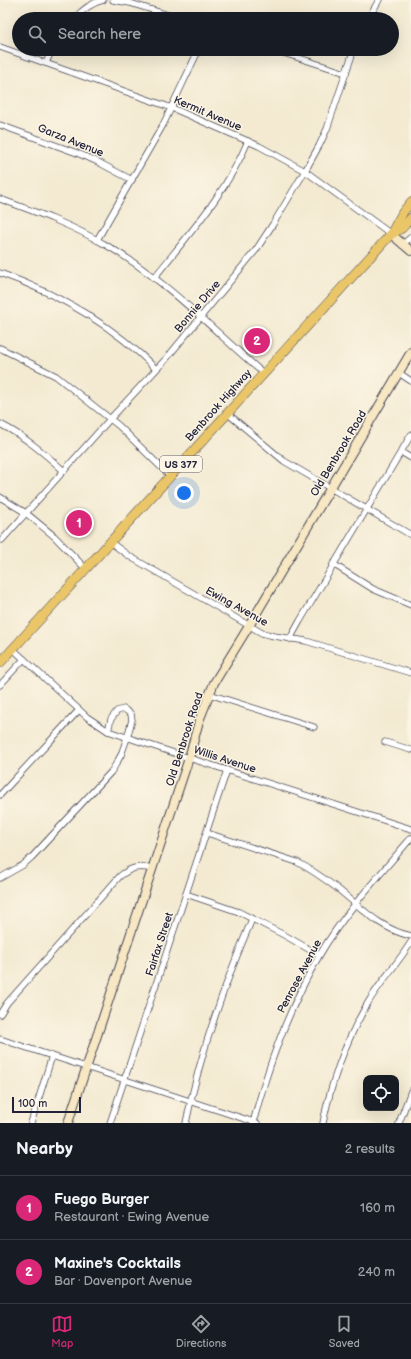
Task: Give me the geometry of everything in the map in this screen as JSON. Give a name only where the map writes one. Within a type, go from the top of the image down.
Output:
[{"type":"main road","name":"Benbrook Highway","points":[[0,663],[391,234],[403,212],[411,202]]},
{"type":"main road","name":"Benbrook Highway","points":[[391,234],[402,228],[411,218]]},
{"type":"street","points":[[80,12],[89,5],[103,0]]},
{"type":"street","points":[[113,0],[130,3],[159,12]]},
{"type":"street","points":[[372,12],[379,0]]},
{"type":"street","name":"Kermit Avenue","points":[[0,47],[12,51]]},
{"type":"street","name":"Kermit Avenue","points":[[26,56],[172,108],[248,141],[305,172],[391,234]]},
{"type":"street","points":[[46,63],[49,56]]},
{"type":"street","points":[[97,240],[172,108],[196,56]]},
{"type":"street","points":[[293,56],[346,73]]},
{"type":"street","name":"Bonnie Drive","points":[[2,540],[156,369],[256,250],[305,172],[327,129],[352,56]]},
{"type":"street","name":"Garza Avenue","points":[[0,125],[77,153],[132,180]]},
{"type":"street","points":[[154,278],[222,190],[243,154],[248,141]]},
{"type":"street","name":"Benbrook Highway","points":[[403,212],[411,196]]},
{"type":"street","points":[[0,199],[57,220],[106,245],[154,278],[201,317],[264,373]]},
{"type":"street","points":[[391,234],[402,245],[411,251]]},
{"type":"street","points":[[402,245],[411,237]]},
{"type":"street","points":[[0,273],[36,286],[75,307],[143,355],[156,369]]},
{"type":"street","points":[[0,348],[56,376],[110,419],[170,476]]},
{"type":"street","name":"Old Benbrook Road","points":[[68,1123],[190,758],[199,721],[209,694],[214,683],[250,626],[411,352]]},
{"type":"street","points":[[399,373],[411,381]]},
{"type":"street","points":[[227,413],[284,461],[411,535]]},
{"type":"street","points":[[0,424],[36,447],[64,471]]},
{"type":"street","points":[[290,639],[333,564],[411,435]]},
{"type":"street","points":[[401,452],[411,458]]},
{"type":"street","points":[[0,497],[26,513],[54,536],[86,569]]},
{"type":"street","name":"Ewing Avenue","points":[[110,542],[129,556],[262,633],[306,641],[411,673]]},
{"type":"street","points":[[333,564],[373,589],[411,604]]},
{"type":"street","name":"Willis Avenue","points":[[12,649],[79,710],[108,731],[411,829]]},
{"type":"street","points":[[0,685],[24,659]]},
{"type":"street","points":[[209,694],[314,727]]},
{"type":"street","points":[[0,878],[23,865],[111,772],[121,755],[127,738],[132,716],[128,710],[120,709],[117,711],[111,719],[108,731]]},
{"type":"street","points":[[0,795],[79,710]]},
{"type":"street","points":[[385,742],[411,750]]},
{"type":"street","name":"Fairfax Street","points":[[110,1123],[228,770]]},
{"type":"street","points":[[207,833],[297,862],[309,868],[387,928],[395,932],[411,936]]},
{"type":"street","name":"Penrose Avenue","points":[[254,1123],[275,1047],[287,1018],[319,955],[356,904],[411,838]]},
{"type":"street","points":[[0,1014],[7,1003],[120,876],[134,867],[153,869]]},
{"type":"street","points":[[186,894],[233,910],[286,936],[319,955]]},
{"type":"street","points":[[186,1123],[197,1073],[240,947],[252,919]]},
{"type":"street","points":[[323,1123],[335,1076],[342,1057],[365,1008],[411,942]]},
{"type":"street","points":[[0,1039],[254,1123]]},
{"type":"street","points":[[31,1123],[52,1056]]},
{"type":"street","points":[[399,1123],[411,1091]]},
{"type":"place","name":"Maxine's Cocktails","points":[[257,341]]},
{"type":"place","name":"Fuego Burger","points":[[79,523]]}]
